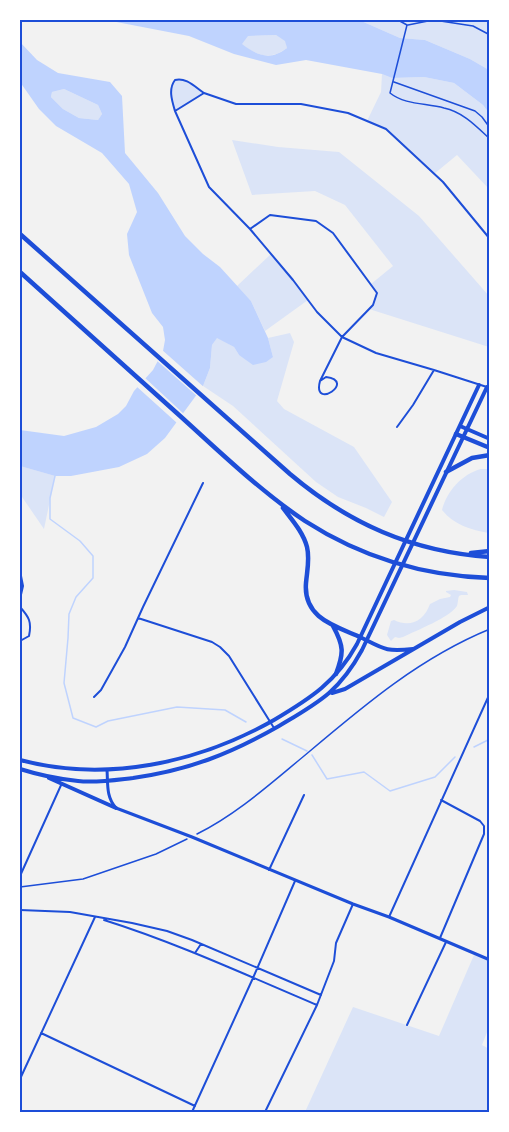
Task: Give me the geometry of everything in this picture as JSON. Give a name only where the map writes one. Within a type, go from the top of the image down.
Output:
[{"type":"highway","points":[[20,234],[290,474],[338,510],[366,525],[420,546],[462,555],[489,557]]},
{"type":"highway","points":[[20,272],[182,418],[278,501],[305,521],[333,538],[378,558],[431,572],[489,578]]},
{"type":"highway","points":[[456,434],[489,448]]},
{"type":"highway","points":[[446,472],[472,458],[489,455]]},
{"type":"highway","points":[[278,501],[307,545],[309,561],[306,588],[309,604],[320,617],[333,626],[360,637]]},
{"type":"highway","points":[[462,555],[489,551]]},
{"type":"highway","points":[[333,626],[340,638],[342,649],[336,674]]},
{"type":"main road","points":[[20,760],[49,767],[107,770],[184,758],[237,740],[312,697],[347,662],[479,385]]},
{"type":"main road","points":[[40,775],[80,782],[108,781],[157,774],[190,766],[217,757],[249,742],[314,705],[328,694],[350,671],[367,641],[488,387]]},
{"type":"main road","points":[[460,426],[489,439]]},
{"type":"main road","points":[[328,694],[345,689],[460,621],[489,607]]},
{"type":"main road","points":[[360,637],[390,651],[414,648]]},
{"type":"main road","points":[[20,769],[62,783],[116,808],[389,917],[489,960]]},
{"type":"main road","points":[[107,770],[109,799],[116,808]]},
{"type":"street","points":[[488,387],[376,353],[342,338],[317,312],[250,229],[209,187],[175,111],[171,85],[175,80],[180,79],[204,93],[236,104],[301,105],[348,112],[386,129],[443,182],[489,239]]},
{"type":"street","points":[[175,111],[204,93]]},
{"type":"street","points":[[250,229],[270,215],[316,221],[333,232],[378,293],[373,305],[342,338],[321,381],[319,386],[321,392],[330,394],[335,391],[336,382],[332,378],[326,377],[321,381]]},
{"type":"street","points":[[397,427],[434,370]]},
{"type":"street","points":[[94,698],[101,690],[125,647],[202,483]]},
{"type":"street","points":[[20,571],[23,586],[20,599]]},
{"type":"street","points":[[20,607],[27,615],[31,627],[29,636],[20,641]]},
{"type":"street","points":[[138,618],[209,641],[220,647],[227,653],[274,728]]},
{"type":"street","points":[[389,917],[489,693]]},
{"type":"street","points":[[20,876],[62,783]]},
{"type":"street","points":[[269,870],[304,795]]},
{"type":"street","points":[[439,940],[484,834],[484,826],[480,821],[441,800]]},
{"type":"street","points":[[192,1113],[295,881]]},
{"type":"street","points":[[265,1113],[317,1005],[334,961],[336,943],[353,904]]},
{"type":"street","points":[[20,910],[70,912],[166,931],[321,995]]},
{"type":"street","points":[[96,917],[140,931],[317,1005]]},
{"type":"street","points":[[20,1079],[96,917]]},
{"type":"street","points":[[407,1024],[446,942]]},
{"type":"street","points":[[195,953],[201,944]]},
{"type":"street","points":[[41,1033],[195,1106]]},
{"type":"path","points":[[400,20],[407,25],[434,20],[473,26],[489,35]]},
{"type":"path","points":[[407,25],[390,93],[397,99],[459,113],[489,139]]},
{"type":"path","points":[[393,82],[475,111],[489,128]]},
{"type":"path","points":[[196,834],[217,823],[258,795],[396,681],[449,648],[489,629]]},
{"type":"path","points":[[20,886],[83,879],[156,854],[187,839]]},
{"type":"shaded area","points":[[359,20],[489,20],[489,70],[470,59],[425,40],[400,38]]},
{"type":"shaded area","points":[[276,35],[286,41],[287,48],[274,54],[258,54],[241,44],[247,36]]},
{"type":"shaded area","points":[[382,74],[392,78],[424,77],[454,83],[483,105],[489,113],[489,189],[457,155],[434,174],[386,129],[367,121],[381,92]]},
{"type":"shaded area","points":[[175,80],[186,81],[204,93],[175,111],[171,91]]},
{"type":"shaded area","points":[[64,89],[98,105],[102,114],[98,120],[79,118],[63,109],[51,97],[52,92]]},
{"type":"shaded area","points":[[232,140],[278,147],[339,152],[419,216],[489,296],[489,347],[369,309],[373,306],[378,293],[371,284],[393,266],[345,205],[315,191],[252,195]]},
{"type":"shaded area","points":[[271,254],[308,300],[265,331],[251,301],[237,286]]},
{"type":"shaded area","points":[[290,333],[294,342],[277,401],[284,409],[354,447],[392,502],[384,517],[338,497],[316,482],[233,406],[203,386],[210,368],[212,345],[217,337],[234,347],[239,355],[273,357],[268,338]]},
{"type":"shaded area","points":[[20,466],[55,476],[44,529],[20,494]]},
{"type":"shaded area","points":[[489,469],[489,533],[463,526],[452,520],[442,510],[456,484],[474,471]]},
{"type":"shaded area","points":[[446,591],[467,592],[468,595],[459,596],[457,606],[447,615],[403,637],[395,637],[391,641],[387,635],[391,621],[411,623],[416,621],[424,615],[430,604],[450,597],[451,595]]},
{"type":"shaded area","points":[[474,955],[489,961],[489,1027],[482,1045],[489,1049],[489,1112],[305,1112],[353,1007],[439,1036]]},
{"type":"water","points":[[106,20],[359,20],[400,38],[425,40],[470,59],[489,70],[489,113],[483,105],[454,83],[424,77],[392,78],[382,74],[306,60],[276,65],[234,54],[189,36]],"holes":[[[276,35],[285,41],[287,48],[270,56],[253,52],[242,44],[248,36]]]},
{"type":"water","points":[[20,42],[37,60],[58,73],[110,82],[122,96],[125,153],[158,193],[185,236],[220,267],[251,301],[268,338],[273,357],[266,362],[253,365],[239,355],[234,347],[217,338],[212,345],[210,368],[203,386],[165,438],[147,454],[119,467],[71,476],[55,476],[20,466],[20,430],[64,436],[96,427],[118,414],[153,370],[163,351],[165,340],[163,327],[152,313],[129,255],[127,234],[137,212],[129,184],[102,153],[56,126],[39,109],[20,82]],"holes":[[[64,89],[98,105],[102,114],[98,120],[79,118],[63,109],[51,97],[52,92]]]},
{"type":"pier","points":[[161,349],[205,388],[198,397],[155,359]]},
{"type":"pier","points":[[144,377],[185,415],[177,423],[136,386]]},
{"type":"waterway","points":[[55,476],[50,498],[50,519],[80,541],[93,556],[93,578],[76,597],[69,614],[64,683],[73,718],[96,727],[108,721],[177,707],[225,710],[246,722]]},
{"type":"waterway","points":[[282,739],[307,751]]},
{"type":"waterway","points":[[474,747],[490,739]]},
{"type":"waterway","points":[[312,755],[327,779],[364,772],[390,791],[435,777],[455,757]]}]
